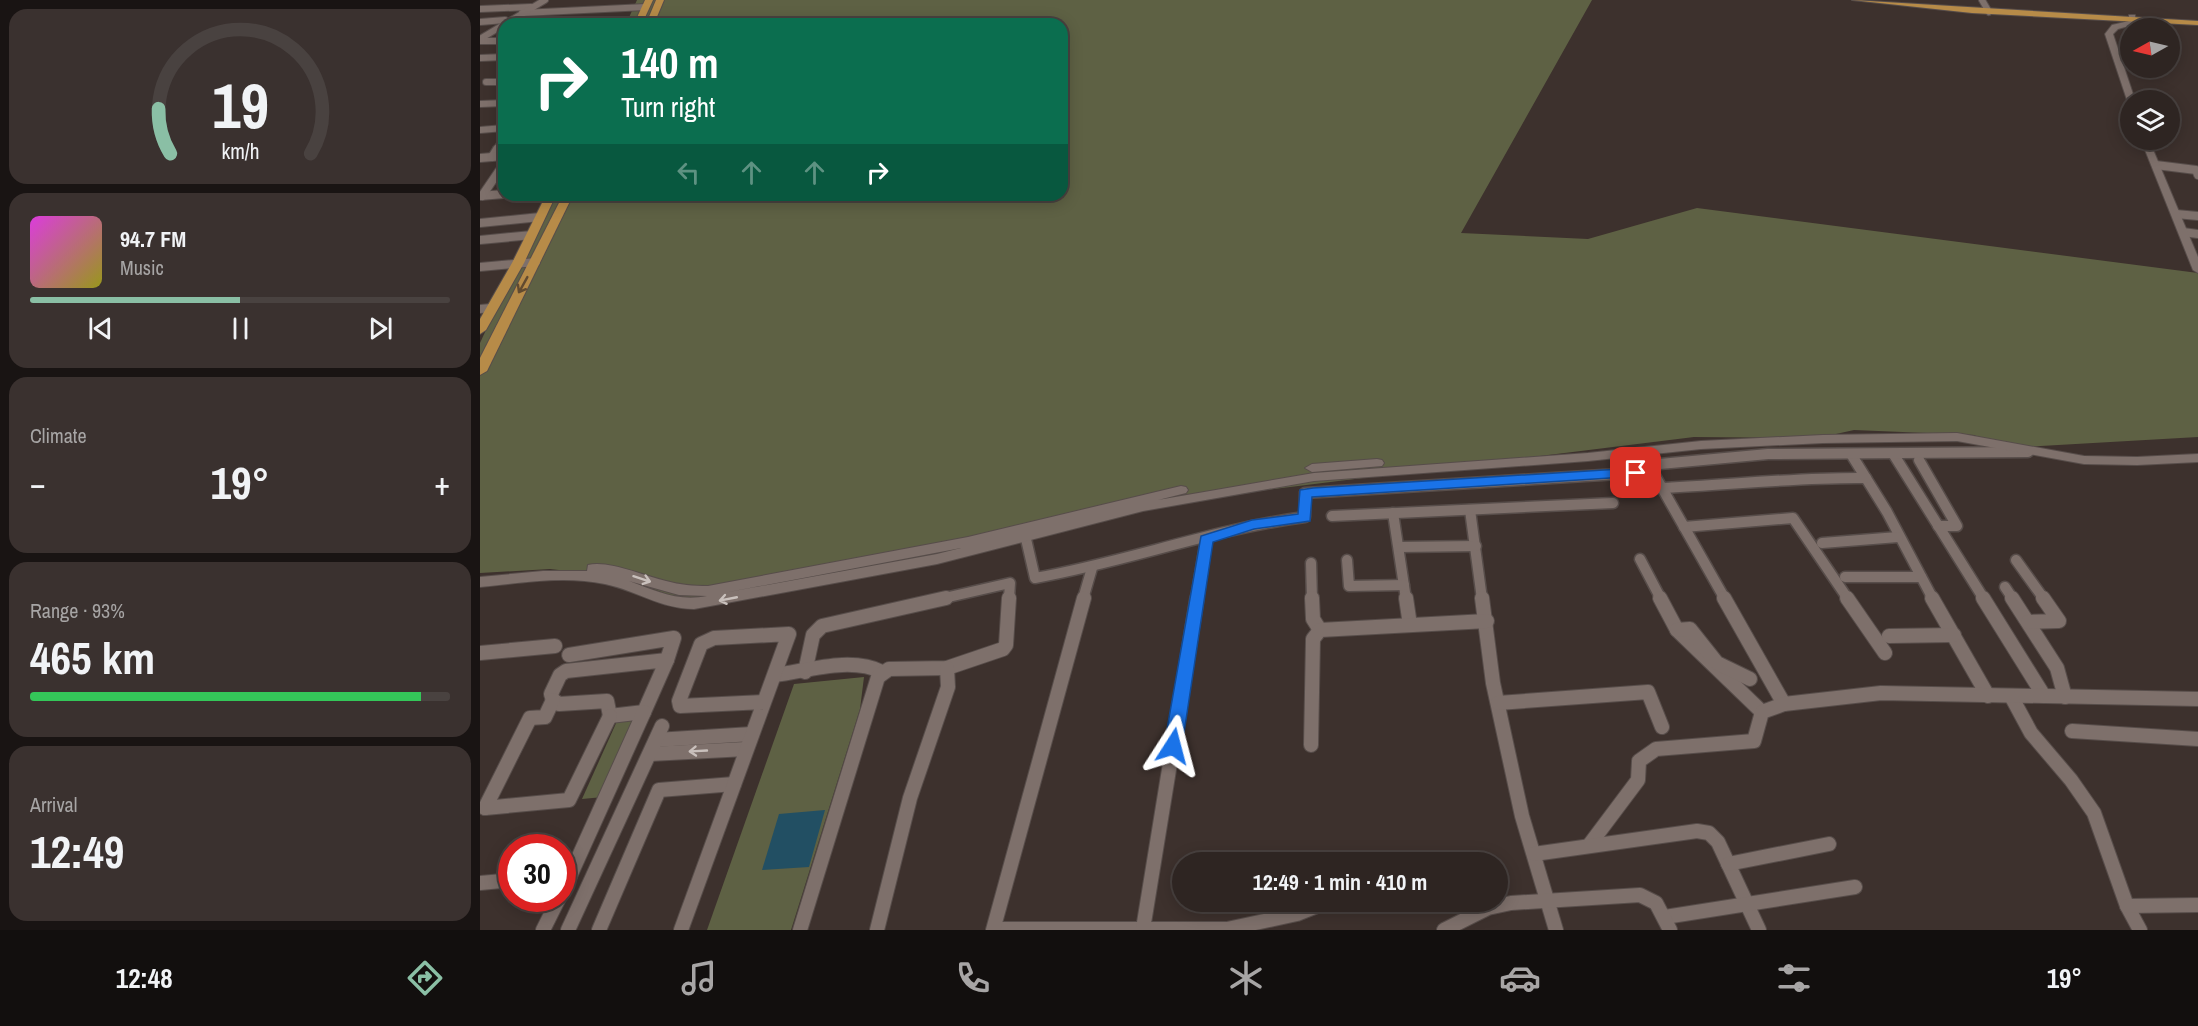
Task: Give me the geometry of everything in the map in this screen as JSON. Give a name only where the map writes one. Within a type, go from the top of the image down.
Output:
[{"type":"main road","points":[[652,18],[660,0]]},
{"type":"main road","points":[[1856,0],[2133,18]]},
{"type":"main road","points":[[1889,0],[1988,10]]},
{"type":"main road","points":[[641,18],[647,4]]},
{"type":"main road","points":[[2180,20],[2198,21]]},
{"type":"main road","points":[[480,330],[486,308],[518,263],[548,201]]},
{"type":"main road","points":[[480,371],[565,201]]},
{"type":"street","points":[[512,18],[545,0]]},
{"type":"street","points":[[1982,0],[1988,10]]},
{"type":"street","points":[[522,13],[647,4]]},
{"type":"street","points":[[480,9],[534,6]]},
{"type":"street","points":[[560,18],[568,11]]},
{"type":"street","points":[[480,22],[498,21]]},
{"type":"street","points":[[2120,24],[2111,29],[2109,33],[2120,66]]},
{"type":"street","points":[[480,40],[498,27]]},
{"type":"street","points":[[480,40],[498,41]]},
{"type":"street","points":[[480,58],[498,57]]},
{"type":"street","points":[[486,82],[498,82]]},
{"type":"street","points":[[480,104],[498,103]]},
{"type":"street","points":[[480,130],[498,128]]},
{"type":"street","points":[[492,157],[498,146]]},
{"type":"street","points":[[2149,150],[2198,270]]},
{"type":"street","points":[[480,158],[498,156]]},
{"type":"street","points":[[2156,165],[2196,170],[2198,176]]},
{"type":"street","points":[[481,196],[498,172]]},
{"type":"street","points":[[481,196],[498,195]]},
{"type":"street","points":[[2176,214],[2198,216]]},
{"type":"street","points":[[480,223],[540,217]]},
{"type":"street","points":[[2184,232],[2198,234]]},
{"type":"street","points":[[480,240],[532,235]]},
{"type":"street","points":[[480,267],[536,261]]},
{"type":"street","points":[[480,574],[607,570],[683,592],[708,591],[968,542],[1149,496],[1273,474],[1345,465],[1593,448],[1722,436],[1947,430],[1975,432],[2078,452],[2164,452],[2198,448]]},
{"type":"street","points":[[480,582],[559,576],[592,577],[618,583],[663,602],[694,604],[937,559],[1026,539],[1143,507],[1255,486],[1326,476],[1588,457],[1701,445],[1957,437],[2034,452],[2112,461],[2198,458]]},
{"type":"street","points":[[1784,704],[1652,472],[1651,464],[1768,454],[1894,455],[2034,452]]},
{"type":"street","points":[[1851,454],[1887,512],[1898,537],[1988,696]]},
{"type":"street","points":[[1894,455],[2044,696]]},
{"type":"street","points":[[1919,460],[1957,526],[1938,526]]},
{"type":"street","points":[[1026,539],[1035,578],[1092,568],[1206,539],[1252,524],[1305,518],[1305,493],[1652,472]]},
{"type":"street","points":[[1662,488],[1755,484],[1805,477],[1866,478]]},
{"type":"street","points":[[1332,516],[1613,503]]},
{"type":"street","points":[[1470,510],[1498,703],[1514,782],[1556,930]]},
{"type":"street","points":[[1393,513],[1410,625]]},
{"type":"street","points":[[1684,527],[1793,518],[1885,653]]},
{"type":"street","points":[[1822,543],[1898,537]]},
{"type":"street","points":[[1143,929],[1206,539]]},
{"type":"street","points":[[1399,547],[1476,546]]},
{"type":"street","points":[[1640,559],[1677,630],[1762,712]]},
{"type":"street","points":[[1347,560],[1349,586],[1404,585]]},
{"type":"street","points":[[2016,560],[2059,621],[2028,622]]},
{"type":"street","points":[[1311,563],[1313,619],[1320,630]]},
{"type":"street","points":[[1092,568],[993,929],[1227,929],[1302,912]]},
{"type":"street","points":[[1845,577],[1921,577]]},
{"type":"street","points":[[800,930],[878,677],[882,672],[947,668],[1003,650],[1006,645],[1010,583],[822,626],[813,635],[805,672]]},
{"type":"street","points":[[2005,587],[2057,669],[2066,697]]},
{"type":"street","points":[[1311,745],[1313,639],[1320,630],[1487,621]]},
{"type":"street","points":[[1677,630],[1690,629],[1717,663],[1750,679]]},
{"type":"street","points":[[681,930],[789,634],[705,640],[679,701],[680,706],[764,702]]},
{"type":"street","points":[[1889,636],[1954,635]]},
{"type":"street","points":[[568,655],[674,638],[675,642],[576,855]]},
{"type":"street","points":[[480,653],[555,646]]},
{"type":"street","points":[[553,700],[545,717],[530,718],[485,808],[569,801],[610,716],[607,701],[559,704],[553,700],[551,694],[560,675],[566,671],[667,660]]},
{"type":"street","points":[[775,675],[857,665],[877,667],[882,672]]},
{"type":"street","points":[[877,930],[928,740],[949,682],[950,673],[947,668]]},
{"type":"street","points":[[1498,703],[1648,692],[1662,727]]},
{"type":"street","points":[[1762,712],[1784,704],[1881,693],[2198,699]]},
{"type":"street","points":[[2011,696],[2031,733],[2072,780],[2094,813],[2127,906],[2140,930]]},
{"type":"street","points":[[610,716],[644,712]]},
{"type":"street","points":[[1590,844],[1638,780],[1639,760],[1656,749],[1754,741],[1762,712]]},
{"type":"street","points":[[568,930],[662,726]]},
{"type":"street","points":[[2072,731],[2196,742]]},
{"type":"street","points":[[656,740],[752,734]]},
{"type":"street","points":[[650,754],[746,749]]},
{"type":"street","points":[[600,930],[659,790],[734,784]]},
{"type":"street","points":[[1534,854],[1590,844],[1697,831],[1709,833],[1718,842],[1759,930]]},
{"type":"street","points":[[1728,864],[1829,844]]},
{"type":"street","points":[[480,883],[498,881]]},
{"type":"street","points":[[1508,903],[1547,899],[1651,897],[1658,902],[1668,923],[1855,887]]},
{"type":"street","points":[[2127,906],[2198,905]]},
{"type":"street","points":[[543,930],[552,912]]},
{"type":"street","points":[[1444,930],[1474,912]]},
{"type":"green space","points":[[637,0],[1592,0],[1461,233],[1588,239],[1697,208],[2198,273],[2198,437],[2006,448],[1979,442],[1975,435],[1854,430],[1818,438],[1694,437],[1138,506],[694,604],[620,577],[550,569],[480,573],[480,343],[545,201],[1068,201],[1068,18],[629,18]]},
{"type":"green space","points":[[864,677],[860,709],[791,930],[707,930],[794,684]]},
{"type":"green space","points":[[651,708],[614,796],[582,799],[622,710]]},
{"type":"water","points":[[825,810],[809,867],[762,870],[779,814]]},
{"type":"route","points":[[1173,746],[1206,539],[1252,524],[1305,518],[1305,493],[1636,473]]}]
